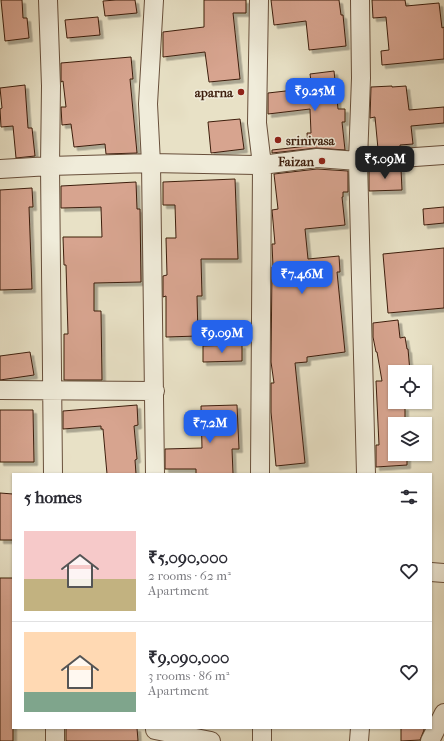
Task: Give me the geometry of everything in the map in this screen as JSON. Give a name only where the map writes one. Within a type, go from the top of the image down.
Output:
[{"type":"street","points":[[48,0],[51,86],[50,166],[53,473]]},
{"type":"street","points":[[154,0],[148,104],[151,163],[155,473]]},
{"type":"street","points":[[259,0],[257,123],[262,166],[260,473]]},
{"type":"street","points":[[360,0],[361,78],[358,161],[366,473]]},
{"type":"street","points":[[0,169],[151,163],[262,166],[317,158],[358,161],[444,155]]},
{"type":"street","points":[[0,390],[155,391]]},
{"type":"street","points":[[432,572],[444,573]]},
{"type":"street","points":[[430,741],[444,713]]},
{"type":"street","points":[[55,729],[55,741]]},
{"type":"street","points":[[155,729],[211,741]]},
{"type":"street","points":[[262,729],[262,741]]},
{"type":"street","points":[[359,741],[360,729]]},
{"type":"building","points":[[1,0],[22,0],[23,18],[27,18],[29,38],[5,41]]},
{"type":"building","points":[[135,0],[137,13],[105,16],[103,1]]},
{"type":"building","points":[[204,0],[246,0],[246,13],[233,13],[240,79],[209,82],[205,52],[163,57],[163,32],[204,27]]},
{"type":"building","points":[[271,0],[339,0],[341,15],[343,15],[346,46],[309,50],[306,21],[274,25]]},
{"type":"building","points":[[372,0],[405,0],[406,6],[439,3],[442,28],[444,27],[444,59],[382,65],[381,51],[389,50],[386,17],[373,18]]},
{"type":"building","points":[[98,17],[100,35],[67,38],[65,20]]},
{"type":"building","points":[[131,57],[133,79],[130,79],[137,153],[106,154],[105,144],[74,147],[71,124],[62,125],[61,107],[66,107],[63,81],[61,82],[61,63]]},
{"type":"building","points":[[334,71],[338,109],[345,109],[345,122],[342,122],[345,150],[316,148],[272,153],[272,150],[308,146],[307,133],[311,133],[310,109],[268,114],[268,93],[312,88],[310,74]]},
{"type":"building","points":[[25,85],[28,128],[32,128],[35,156],[16,158],[13,126],[1,127],[0,109],[2,108],[0,88]]},
{"type":"building","points":[[406,86],[409,110],[444,107],[444,123],[411,126],[413,144],[400,145],[400,148],[378,149],[375,117],[370,118],[371,87]]},
{"type":"building","points":[[240,119],[244,149],[211,153],[208,122]]},
{"type":"building","points":[[317,169],[348,171],[348,192],[343,192],[342,197],[345,225],[305,229],[308,259],[339,256],[340,272],[337,272],[345,352],[307,357],[307,362],[295,363],[305,463],[276,466],[271,412],[271,383],[274,383],[271,362],[272,244],[275,244],[272,210],[278,209],[274,174]]},
{"type":"building","points":[[401,169],[402,190],[369,191],[369,171]]},
{"type":"building","points":[[235,179],[238,259],[201,259],[202,296],[197,296],[198,336],[166,337],[166,296],[163,297],[163,276],[167,275],[166,238],[176,238],[175,205],[163,205],[163,182]]},
{"type":"building","points":[[136,182],[137,209],[140,209],[141,282],[94,283],[94,311],[101,311],[102,380],[64,380],[64,334],[68,334],[66,265],[64,265],[63,237],[102,237],[101,207],[61,208],[61,186]]},
{"type":"building","points":[[32,188],[33,207],[29,207],[32,289],[0,290],[0,190]]},
{"type":"building","points":[[444,207],[444,223],[424,225],[423,209]]},
{"type":"building","points":[[444,248],[444,308],[388,313],[383,254]]},
{"type":"building","points":[[398,320],[400,338],[405,337],[408,349],[409,365],[388,365],[388,409],[405,409],[405,417],[388,417],[388,461],[407,461],[407,465],[376,467],[376,445],[379,445],[376,381],[382,381],[373,337],[373,323]]},
{"type":"building","points":[[242,345],[242,361],[203,362],[203,346]]},
{"type":"building","points":[[30,352],[34,375],[0,380],[0,356]]},
{"type":"building","points":[[137,405],[138,425],[134,426],[137,459],[135,460],[136,473],[107,473],[103,429],[101,429],[101,426],[63,429],[63,411]]},
{"type":"building","points":[[237,405],[239,449],[232,449],[233,473],[196,473],[196,469],[165,469],[165,449],[202,448],[201,406]]},
{"type":"building","points":[[0,410],[33,410],[34,462],[0,462]]},
{"type":"building","points":[[0,493],[12,494],[12,540],[0,540]]},
{"type":"building","points":[[0,578],[12,578],[13,741],[0,741]]},
{"type":"building","points":[[66,729],[137,729],[138,741],[66,741]]},
{"type":"building","points":[[401,729],[424,729],[420,740],[401,741]]},
{"type":"place","name":"aparna","points":[[241,92]]},
{"type":"place","name":"srinivasa","points":[[278,140]]},
{"type":"place","name":"Faizan","points":[[322,161]]}]
